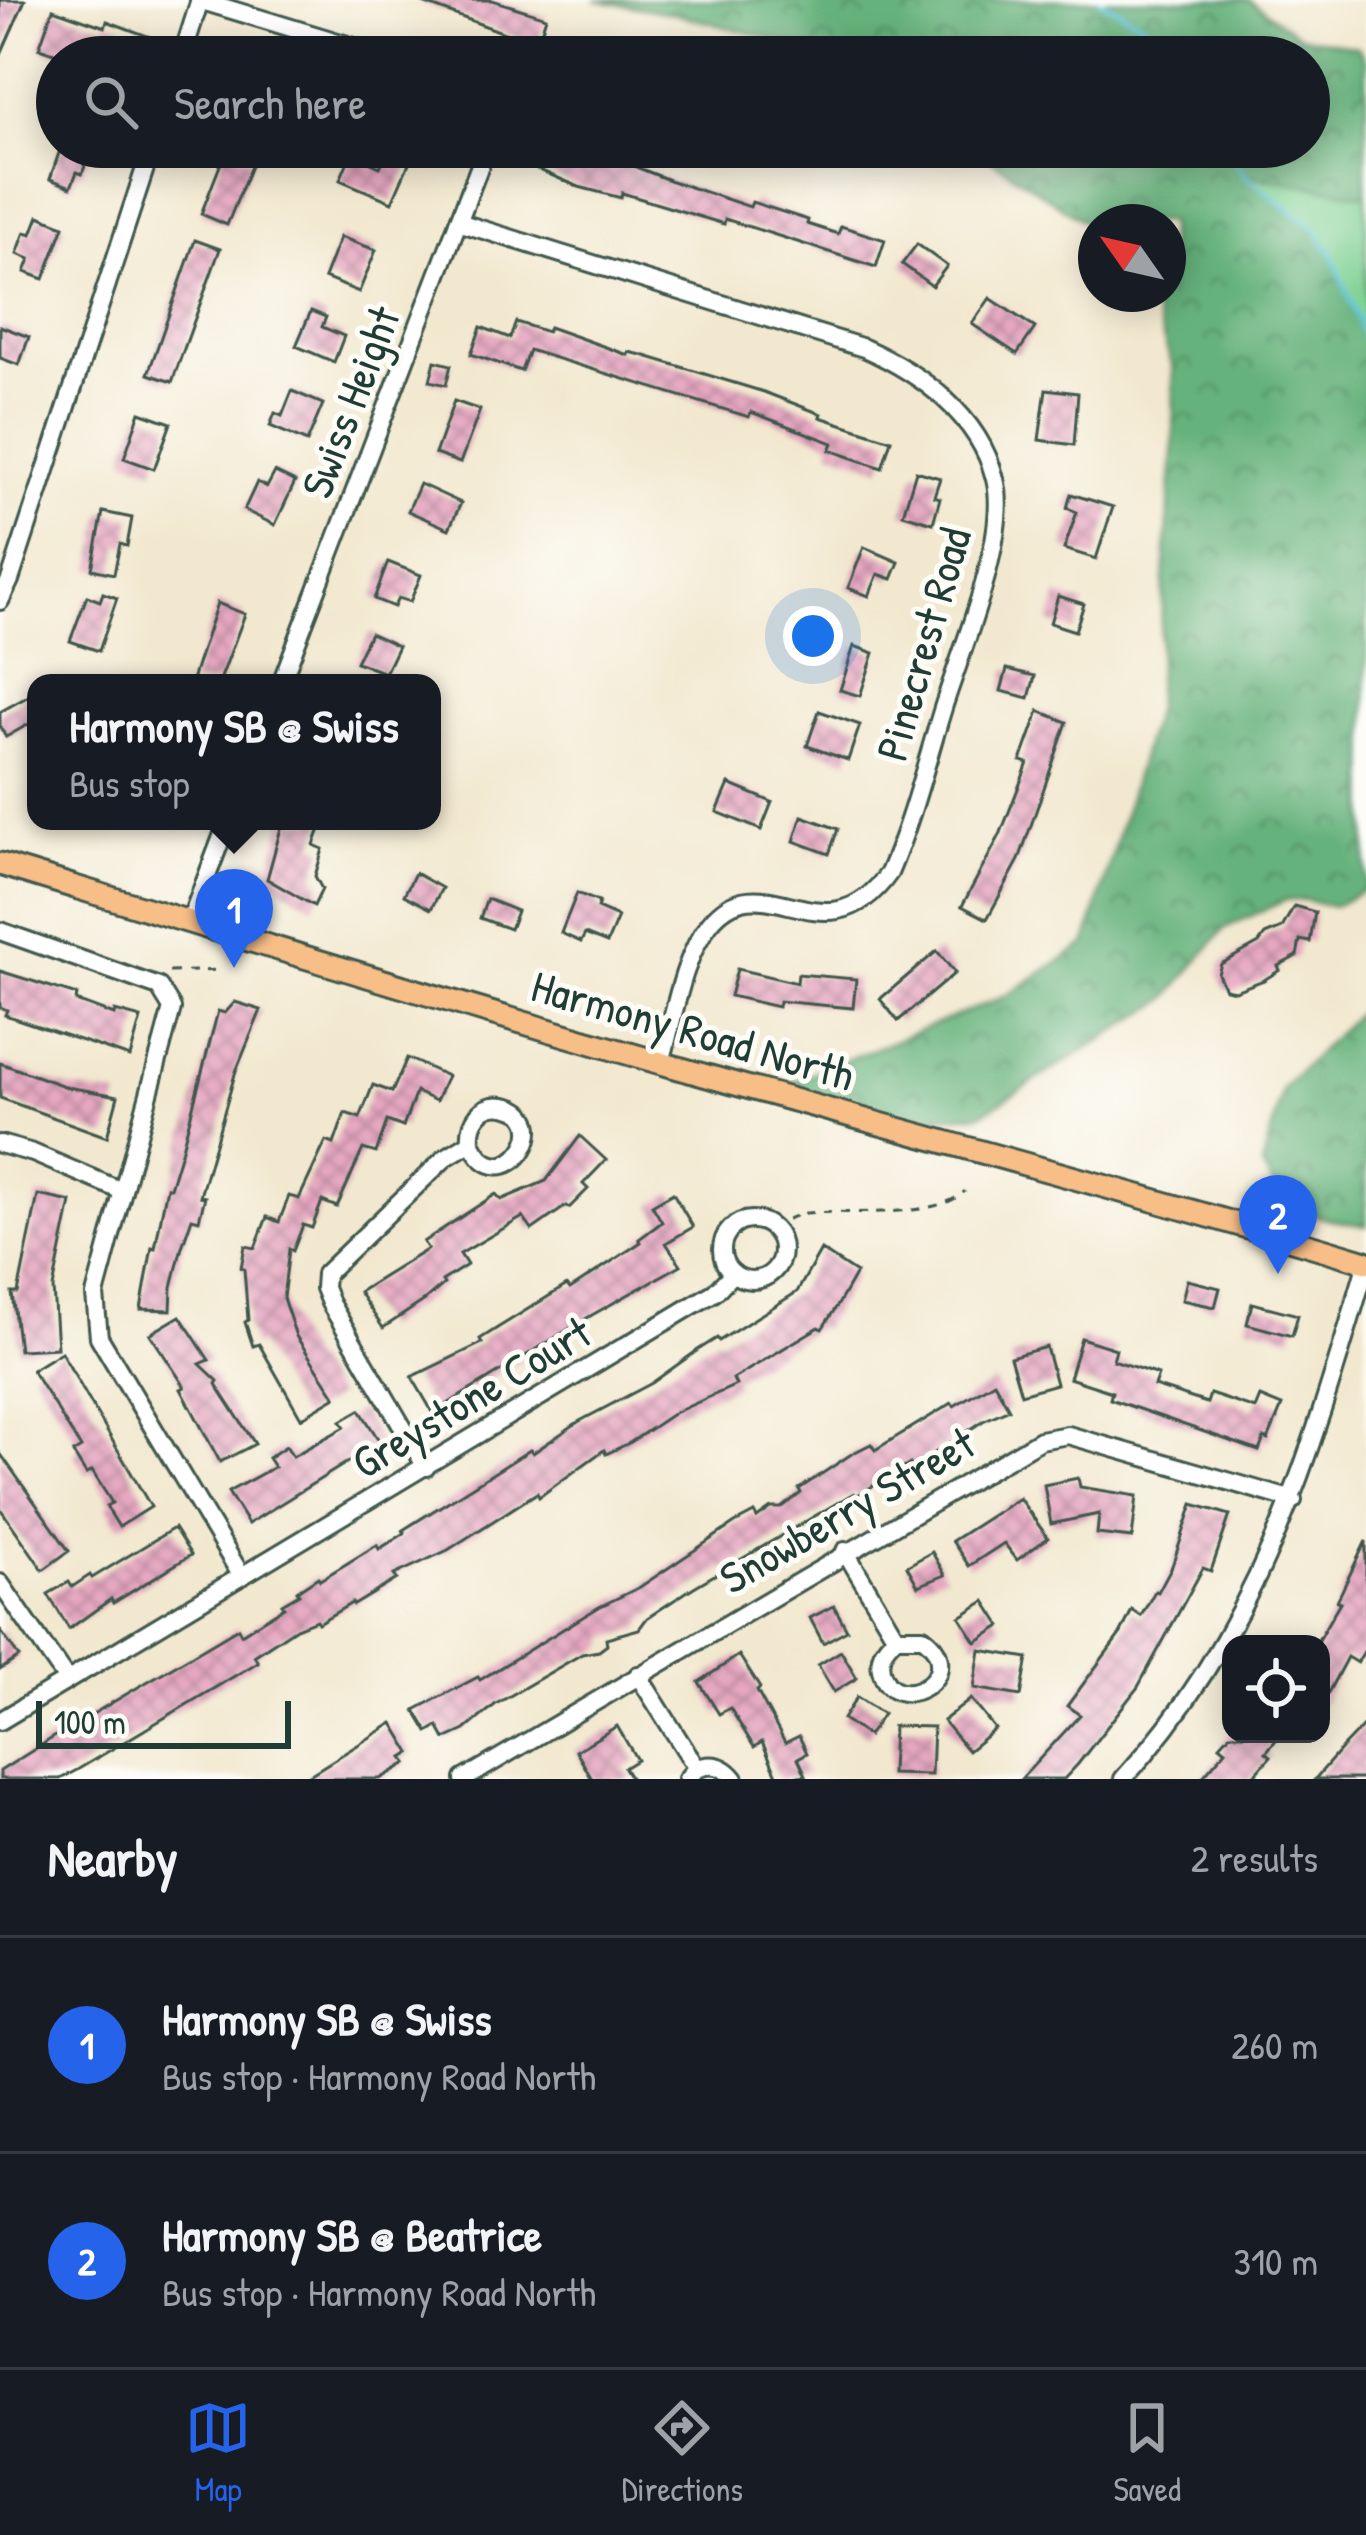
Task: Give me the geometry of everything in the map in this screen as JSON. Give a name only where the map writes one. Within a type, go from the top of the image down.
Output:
[{"type":"main road","name":"Harmony Road North","points":[[0,864],[661,1063],[1158,1199],[1366,1264]]},
{"type":"street","points":[[189,36],[200,0],[318,36]]},
{"type":"street","points":[[0,601],[145,168]]},
{"type":"street","name":"Swiss Height","points":[[284,674],[479,168]]},
{"type":"street","name":"Pinecrest Road","points":[[458,222],[864,348],[899,364],[928,383],[965,420],[995,477],[999,511],[986,571],[889,873],[875,893],[856,906],[835,911],[810,911],[747,897],[728,906],[710,922],[698,944],[661,1063]]},
{"type":"street","points":[[190,921],[225,830]]},
{"type":"street","points":[[0,931],[159,987],[172,1008],[95,1295],[99,1337],[241,1575]]},
{"type":"street","points":[[426,1467],[324,1288],[326,1274],[445,1158],[471,1142]]},
{"type":"street","points":[[0,1144],[122,1191]]},
{"type":"street","points":[[733,1273],[723,1259],[726,1234],[747,1220],[771,1227]]},
{"type":"street","name":"Greystone Court","points":[[0,1721],[715,1292],[733,1273],[757,1279],[777,1265],[781,1249],[771,1227]]},
{"type":"street","points":[[1123,1779],[1215,1659],[1270,1556],[1293,1500],[1366,1264]]},
{"type":"street","name":"Snowberry Street","points":[[464,1779],[844,1551],[1054,1435],[1069,1435],[1293,1500]]},
{"type":"street","points":[[844,1551],[896,1637]]},
{"type":"street","points":[[0,1583],[67,1680]]},
{"type":"street","points":[[638,1675],[692,1773],[723,1768],[735,1779]]},
{"type":"path","points":[[159,987],[163,972],[222,970]]},
{"type":"path","points":[[771,1227],[804,1214],[921,1208],[945,1203],[964,1191]]},
{"type":"green space","points":[[595,0],[1249,0],[1303,36],[761,36]]},
{"type":"green space","points":[[1330,41],[1358,47],[1366,61],[1366,889],[1333,907],[1286,900],[1225,928],[1166,1000],[981,1114],[847,1123],[786,1084],[1006,996],[1086,944],[1155,708],[1174,436],[1173,368],[1155,312],[1186,312],[1186,204],[1078,204],[1078,218],[1004,168],[1330,168]]},
{"type":"green space","points":[[1245,175],[1366,195],[1366,342],[1333,256],[1315,229]]},
{"type":"green space","points":[[1366,1004],[1366,1226],[1317,1216],[1292,1205],[1262,1166],[1283,1088]]},
{"type":"building","points":[[0,0],[25,0],[1,54],[0,53]]},
{"type":"building","points":[[415,0],[492,0],[546,17],[540,36],[513,36]]},
{"type":"building","points":[[53,9],[147,36],[43,36]]},
{"type":"building","points":[[54,168],[84,168],[82,174],[77,172],[71,187],[50,179]]},
{"type":"building","points":[[219,168],[250,168],[227,225],[201,214]]},
{"type":"building","points":[[345,168],[407,168],[392,202],[340,180]]},
{"type":"building","points":[[534,168],[639,168],[750,207],[752,202],[808,220],[807,224],[838,234],[841,226],[885,240],[876,267],[725,219],[724,224],[622,193],[621,198]]},
{"type":"building","points":[[39,216],[64,226],[44,279],[25,272],[30,259],[17,254],[25,232],[32,234]]},
{"type":"building","points":[[340,237],[376,250],[359,292],[324,278]]},
{"type":"building","points":[[195,240],[220,249],[172,382],[148,374]]},
{"type":"building","points":[[917,244],[947,266],[932,286],[902,264]]},
{"type":"building","points":[[990,298],[1035,328],[1017,354],[972,324]]},
{"type":"building","points":[[311,311],[326,317],[322,327],[344,336],[334,362],[296,346]]},
{"type":"building","points":[[516,322],[547,332],[549,327],[628,355],[642,355],[764,392],[891,440],[882,468],[830,450],[833,443],[751,412],[749,417],[529,350],[521,371],[471,354],[481,327],[510,338]]},
{"type":"building","points":[[0,326],[29,337],[19,365],[0,358]]},
{"type":"building","points":[[435,361],[451,365],[446,385],[430,381]]},
{"type":"building","points":[[1046,389],[1078,393],[1074,445],[1039,440]]},
{"type":"building","points":[[292,391],[323,404],[307,442],[270,426],[275,413],[282,416]]},
{"type":"building","points":[[454,401],[480,410],[460,463],[435,454]]},
{"type":"building","points":[[140,412],[171,423],[154,469],[124,458]]},
{"type":"building","points":[[916,471],[940,478],[933,523],[903,514]]},
{"type":"building","points":[[275,472],[295,482],[275,525],[244,510],[257,482],[267,487]]},
{"type":"building","points":[[420,484],[461,503],[449,529],[408,511]]},
{"type":"building","points":[[1071,494],[1113,507],[1096,559],[1064,549],[1077,512],[1067,508]]},
{"type":"building","points":[[103,512],[132,518],[127,546],[120,544],[114,574],[92,569]]},
{"type":"building","points":[[864,547],[899,562],[892,579],[878,574],[869,596],[848,588]]},
{"type":"building","points":[[388,562],[421,575],[410,602],[398,598],[394,607],[374,599]]},
{"type":"building","points":[[103,593],[117,598],[99,651],[70,641],[87,596],[100,601]]},
{"type":"building","points":[[1058,596],[1084,604],[1075,631],[1050,623]]},
{"type":"building","points":[[217,603],[245,614],[222,674],[194,674]]},
{"type":"building","points":[[370,633],[398,646],[385,673],[356,662]]},
{"type":"building","points":[[854,646],[874,653],[860,696],[840,690]]},
{"type":"building","points":[[1007,669],[1035,676],[1029,698],[1001,691]]},
{"type":"building","points":[[27,697],[27,725],[6,737],[0,712]]},
{"type":"building","points":[[819,711],[860,725],[848,760],[807,746]]},
{"type":"building","points":[[1039,711],[1067,722],[1019,860],[987,919],[962,906],[1000,835],[1028,763],[1021,761]]},
{"type":"building","points":[[729,784],[772,802],[761,830],[717,812]]},
{"type":"building","points":[[802,816],[838,829],[829,854],[794,841]]},
{"type":"building","points":[[281,830],[320,830],[314,845],[323,849],[315,876],[322,889],[314,906],[267,879]]},
{"type":"building","points":[[415,873],[442,888],[431,909],[404,895]]},
{"type":"building","points":[[577,893],[618,917],[607,943],[585,934],[581,942],[561,933]]},
{"type":"building","points":[[487,899],[517,911],[510,929],[480,918]]},
{"type":"building","points":[[1294,906],[1315,912],[1310,942],[1300,940],[1297,956],[1264,980],[1235,991],[1225,989],[1218,974],[1221,964],[1282,928]]},
{"type":"building","points":[[937,951],[955,973],[898,1021],[880,999]]},
{"type":"building","points":[[737,969],[797,983],[798,974],[856,979],[853,1008],[779,1001],[778,1007],[730,996]]},
{"type":"building","points":[[0,971],[77,995],[76,1001],[114,1015],[115,1011],[141,1018],[130,1057],[5,1015],[7,1010],[0,1007]]},
{"type":"building","points":[[235,1002],[261,1010],[235,1074],[200,1196],[205,1197],[199,1220],[192,1218],[182,1247],[171,1310],[141,1309],[167,1187],[181,1152],[218,1011],[225,1013]]},
{"type":"building","points":[[407,1058],[447,1076],[436,1101],[416,1092],[403,1127],[387,1121],[376,1153],[363,1149],[337,1207],[322,1201],[312,1228],[303,1225],[293,1251],[289,1249],[283,1298],[296,1336],[336,1397],[301,1418],[259,1344],[253,1346],[245,1322],[241,1268],[245,1246],[255,1248],[267,1217],[279,1222],[289,1196],[299,1199],[326,1141],[334,1144],[345,1113],[360,1118],[373,1085],[392,1092]]},
{"type":"building","points":[[0,1063],[67,1087],[118,1096],[107,1137],[0,1098]]},
{"type":"building","points":[[580,1136],[606,1160],[569,1208],[532,1230],[523,1217],[460,1254],[467,1265],[383,1328],[359,1292],[428,1249],[423,1242],[496,1194],[501,1200],[546,1181]]},
{"type":"building","points":[[673,1193],[693,1227],[666,1243],[681,1265],[433,1413],[412,1377],[482,1343],[480,1339],[567,1285],[570,1289],[641,1242],[662,1222],[652,1205]]},
{"type":"building","points":[[38,1195],[71,1202],[53,1288],[57,1348],[19,1350],[12,1293],[18,1293]]},
{"type":"building","points":[[821,1250],[856,1273],[839,1303],[822,1329],[733,1379],[736,1385],[674,1413],[631,1442],[606,1454],[604,1450],[539,1497],[537,1493],[448,1550],[394,1575],[397,1579],[354,1605],[296,1628],[254,1656],[258,1662],[77,1770],[60,1779],[0,1779],[0,1771],[54,1737],[238,1628],[241,1634],[284,1607],[318,1577],[377,1545],[379,1549],[530,1450],[533,1453],[578,1422],[652,1383],[797,1292]]},
{"type":"building","points":[[1187,1280],[1220,1288],[1215,1307],[1182,1300]]},
{"type":"building","points":[[1252,1303],[1298,1315],[1292,1336],[1247,1324]]},
{"type":"building","points":[[180,1316],[209,1360],[200,1364],[218,1381],[255,1444],[220,1462],[181,1389],[185,1387],[150,1334]]},
{"type":"building","points":[[1081,1338],[1116,1349],[1113,1360],[1158,1375],[1154,1386],[1207,1403],[1210,1394],[1255,1409],[1260,1397],[1282,1406],[1268,1440],[1264,1438],[1259,1451],[1110,1399],[1112,1392],[1069,1378]]},
{"type":"building","points":[[1046,1347],[1056,1384],[1021,1394],[1010,1357]]},
{"type":"building","points":[[61,1352],[151,1507],[119,1527],[106,1506],[112,1503],[92,1471],[86,1474],[73,1453],[81,1448],[32,1370]]},
{"type":"building","points":[[994,1382],[1009,1409],[912,1468],[910,1464],[854,1493],[694,1587],[647,1618],[639,1629],[606,1638],[607,1645],[599,1651],[582,1654],[496,1704],[465,1730],[445,1739],[438,1726],[428,1732],[415,1710],[480,1680],[640,1587],[735,1523],[754,1513],[757,1518],[771,1508],[781,1508],[801,1493],[799,1489],[853,1453],[871,1444],[875,1450]]},
{"type":"building","points":[[360,1410],[380,1442],[248,1524],[228,1492],[274,1467],[268,1458],[286,1446],[293,1456],[345,1427],[341,1421]]},
{"type":"building","points":[[0,1453],[69,1551],[43,1570],[0,1508]]},
{"type":"building","points":[[1078,1478],[1080,1487],[1137,1496],[1132,1538],[1097,1534],[1099,1514],[1051,1524],[1044,1485]]},
{"type":"building","points":[[1019,1498],[1048,1538],[1017,1560],[1004,1543],[969,1566],[952,1541]]},
{"type":"building","points":[[1193,1504],[1230,1515],[1211,1571],[1203,1568],[1138,1687],[1078,1764],[1064,1779],[1021,1779],[1080,1715],[1067,1706],[1121,1633],[1132,1610],[1141,1616],[1158,1592]]},
{"type":"building","points":[[174,1528],[191,1555],[113,1603],[111,1599],[69,1629],[48,1594],[69,1582],[72,1587],[92,1578]]},
{"type":"building","points":[[1366,1541],[1366,1648],[1357,1663],[1347,1657],[1330,1689],[1330,1635],[1321,1635]]},
{"type":"building","points":[[932,1552],[945,1575],[918,1586],[907,1566]]},
{"type":"building","points":[[985,1601],[1001,1626],[976,1642],[960,1617]]},
{"type":"building","points":[[834,1606],[847,1630],[823,1643],[810,1618]]},
{"type":"building","points":[[0,1630],[19,1657],[0,1670]]},
{"type":"building","points":[[980,1650],[1028,1658],[1021,1696],[974,1688]]},
{"type":"building","points":[[841,1651],[857,1678],[834,1692],[818,1665]]},
{"type":"building","points":[[739,1655],[785,1743],[799,1736],[807,1753],[798,1758],[806,1775],[779,1779],[762,1742],[754,1747],[730,1708],[719,1714],[699,1682]]},
{"type":"building","points":[[857,1697],[883,1714],[868,1736],[843,1719]]},
{"type":"building","points":[[971,1699],[995,1729],[968,1751],[943,1721]]},
{"type":"building","points":[[393,1723],[411,1753],[403,1758],[407,1763],[380,1779],[303,1779]]},
{"type":"building","points":[[1366,1723],[1366,1779],[1315,1779],[1341,1749]]},
{"type":"building","points":[[617,1726],[637,1760],[624,1768],[631,1779],[592,1779],[576,1751]]},
{"type":"building","points":[[893,1726],[933,1727],[931,1775],[891,1774]]},
{"type":"building","points":[[1274,1743],[1266,1752],[1271,1756],[1251,1779],[1201,1779],[1226,1750],[1220,1745]]},
{"type":"waterway","points":[[1100,0],[1158,36]]},
{"type":"waterway","points":[[1240,168],[1315,229],[1333,256],[1366,342]]},
{"type":"place","name":"Harmony SB @ Swiss","points":[[234,968]]},
{"type":"place","name":"Harmony SB @ Beatrice","points":[[1278,1274]]}]
